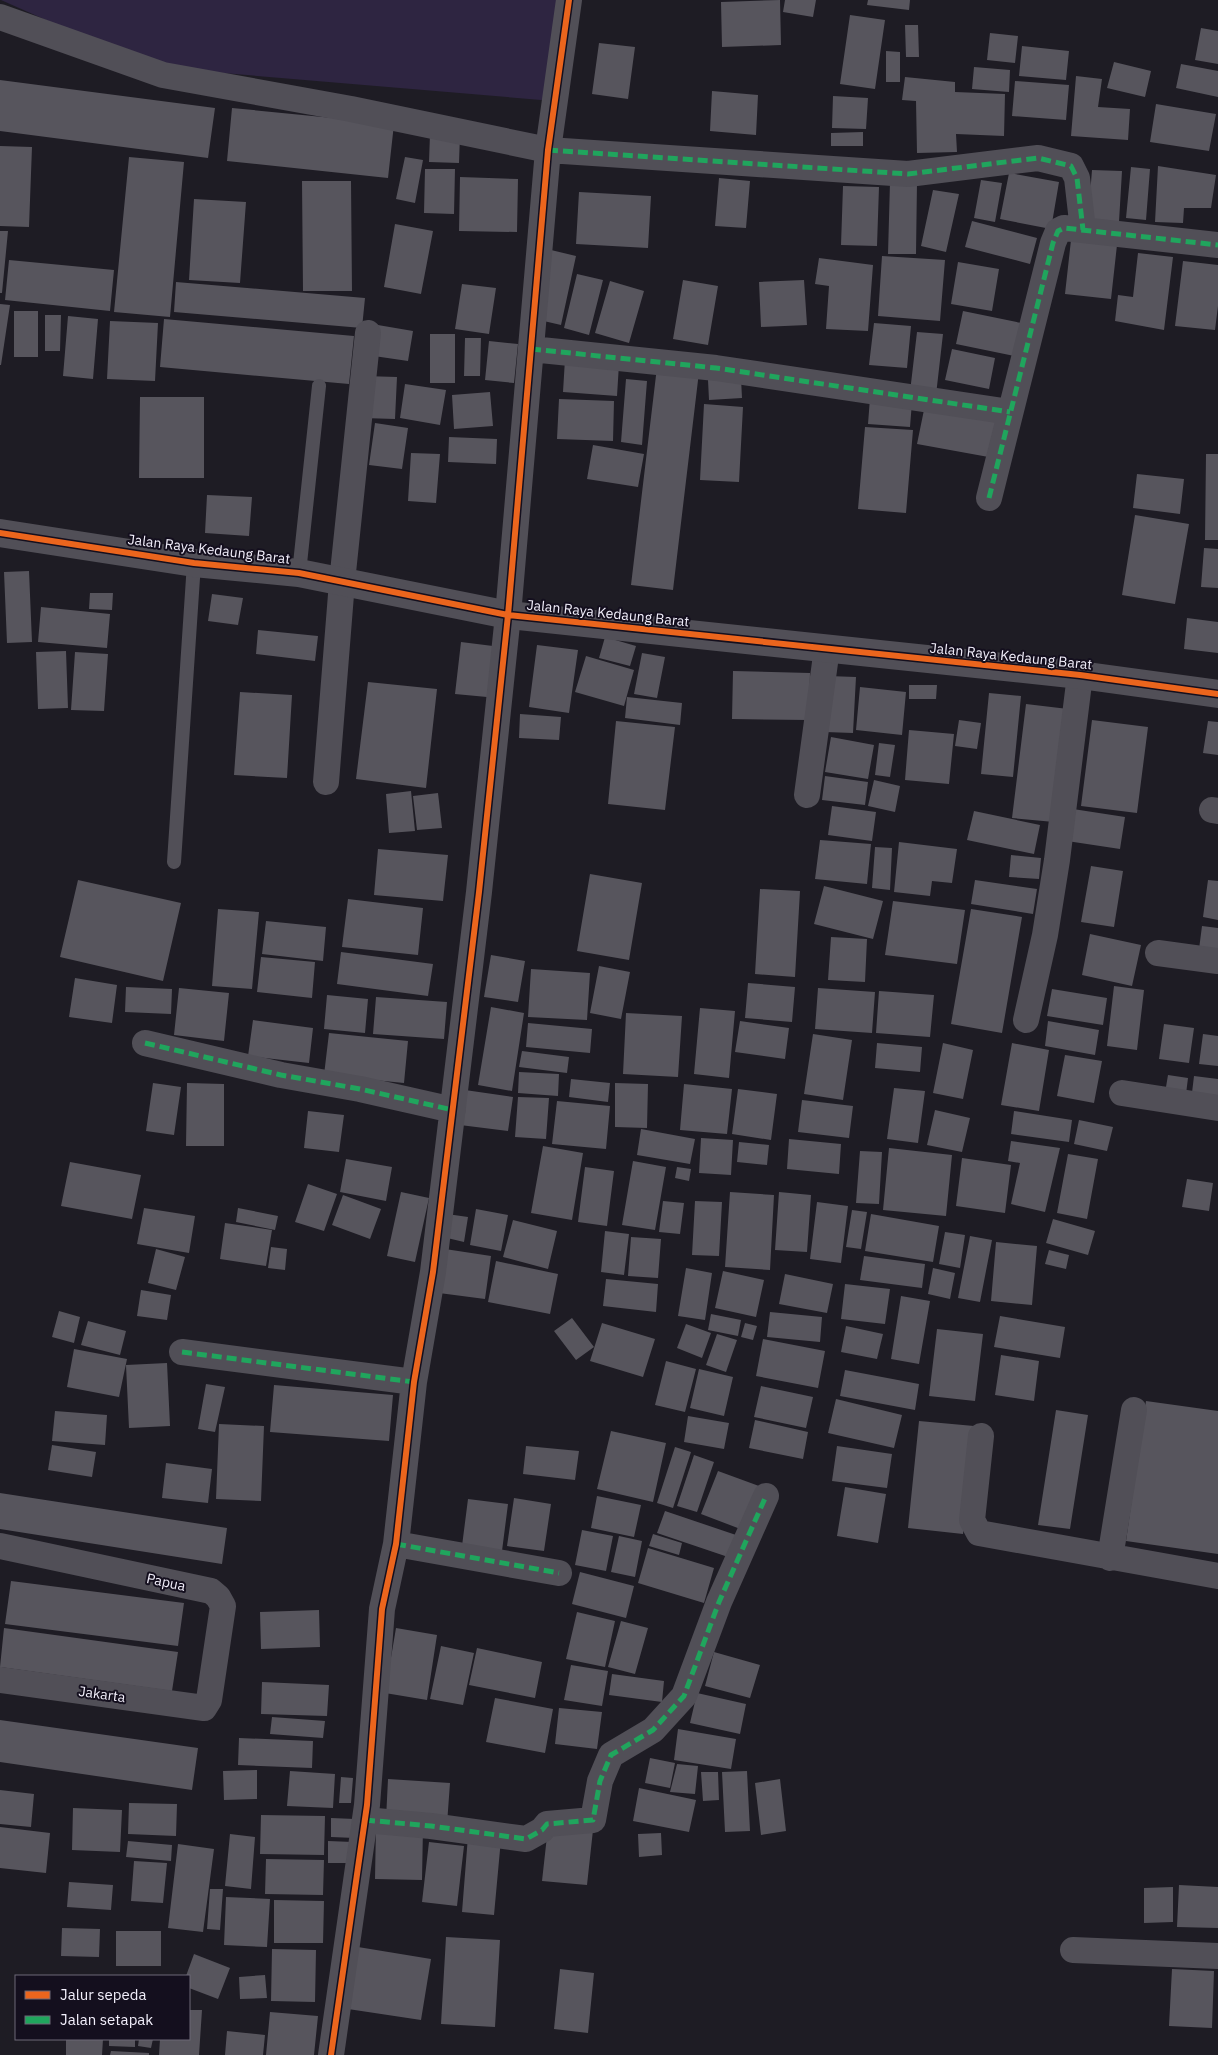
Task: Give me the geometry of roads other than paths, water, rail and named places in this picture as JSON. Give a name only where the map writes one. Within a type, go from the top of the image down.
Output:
[{"type":"street","points":[[331,2055],[365,1820],[382,1609],[396,1544],[414,1382],[433,1272],[479,892],[508,615],[548,150],[568,0]]},
{"type":"street","points":[[0,17],[163,75],[351,109],[548,150],[908,174],[1038,158],[1072,166],[1077,178],[1083,230]]},
{"type":"street","points":[[989,498],[1056,235],[1064,228],[1218,245]]},
{"type":"street","points":[[326,782],[342,582],[368,333]]},
{"type":"street","points":[[531,349],[716,368],[1010,412]]},
{"type":"street","name":"Jalan Raya Kedaung Barat","points":[[0,533],[194,563],[299,573],[508,615],[1080,675],[1218,694]]},
{"type":"street","points":[[807,795],[827,648]]},
{"type":"street","points":[[1026,1020],[1045,935],[1057,860],[1080,675]]},
{"type":"street","points":[[1158,953],[1218,961]]},
{"type":"street","points":[[145,1043],[281,1075],[360,1089],[453,1110]]},
{"type":"street","points":[[1122,1093],[1218,1108]]},
{"type":"street","points":[[182,1352],[414,1382]]},
{"type":"street","points":[[1110,1558],[1134,1410]]},
{"type":"street","points":[[981,1436],[972,1520],[978,1533],[1218,1576]]},
{"type":"street","points":[[365,1820],[431,1826],[526,1839],[542,1830],[547,1824],[593,1820],[600,1781],[611,1755],[652,1730],[684,1696],[719,1602],[766,1496]]},
{"type":"street","points":[[396,1544],[560,1573]]},
{"type":"street","name":"Papua","points":[[0,1546],[212,1591],[223,1606],[209,1700],[204,1708]]},
{"type":"street","name":"Jakarta","points":[[0,1680],[204,1708]]},
{"type":"street","points":[[1073,1950],[1218,1956]]},
{"type":"lane","points":[[299,573],[319,386]]},
{"type":"lane","points":[[174,862],[194,563]]}]
